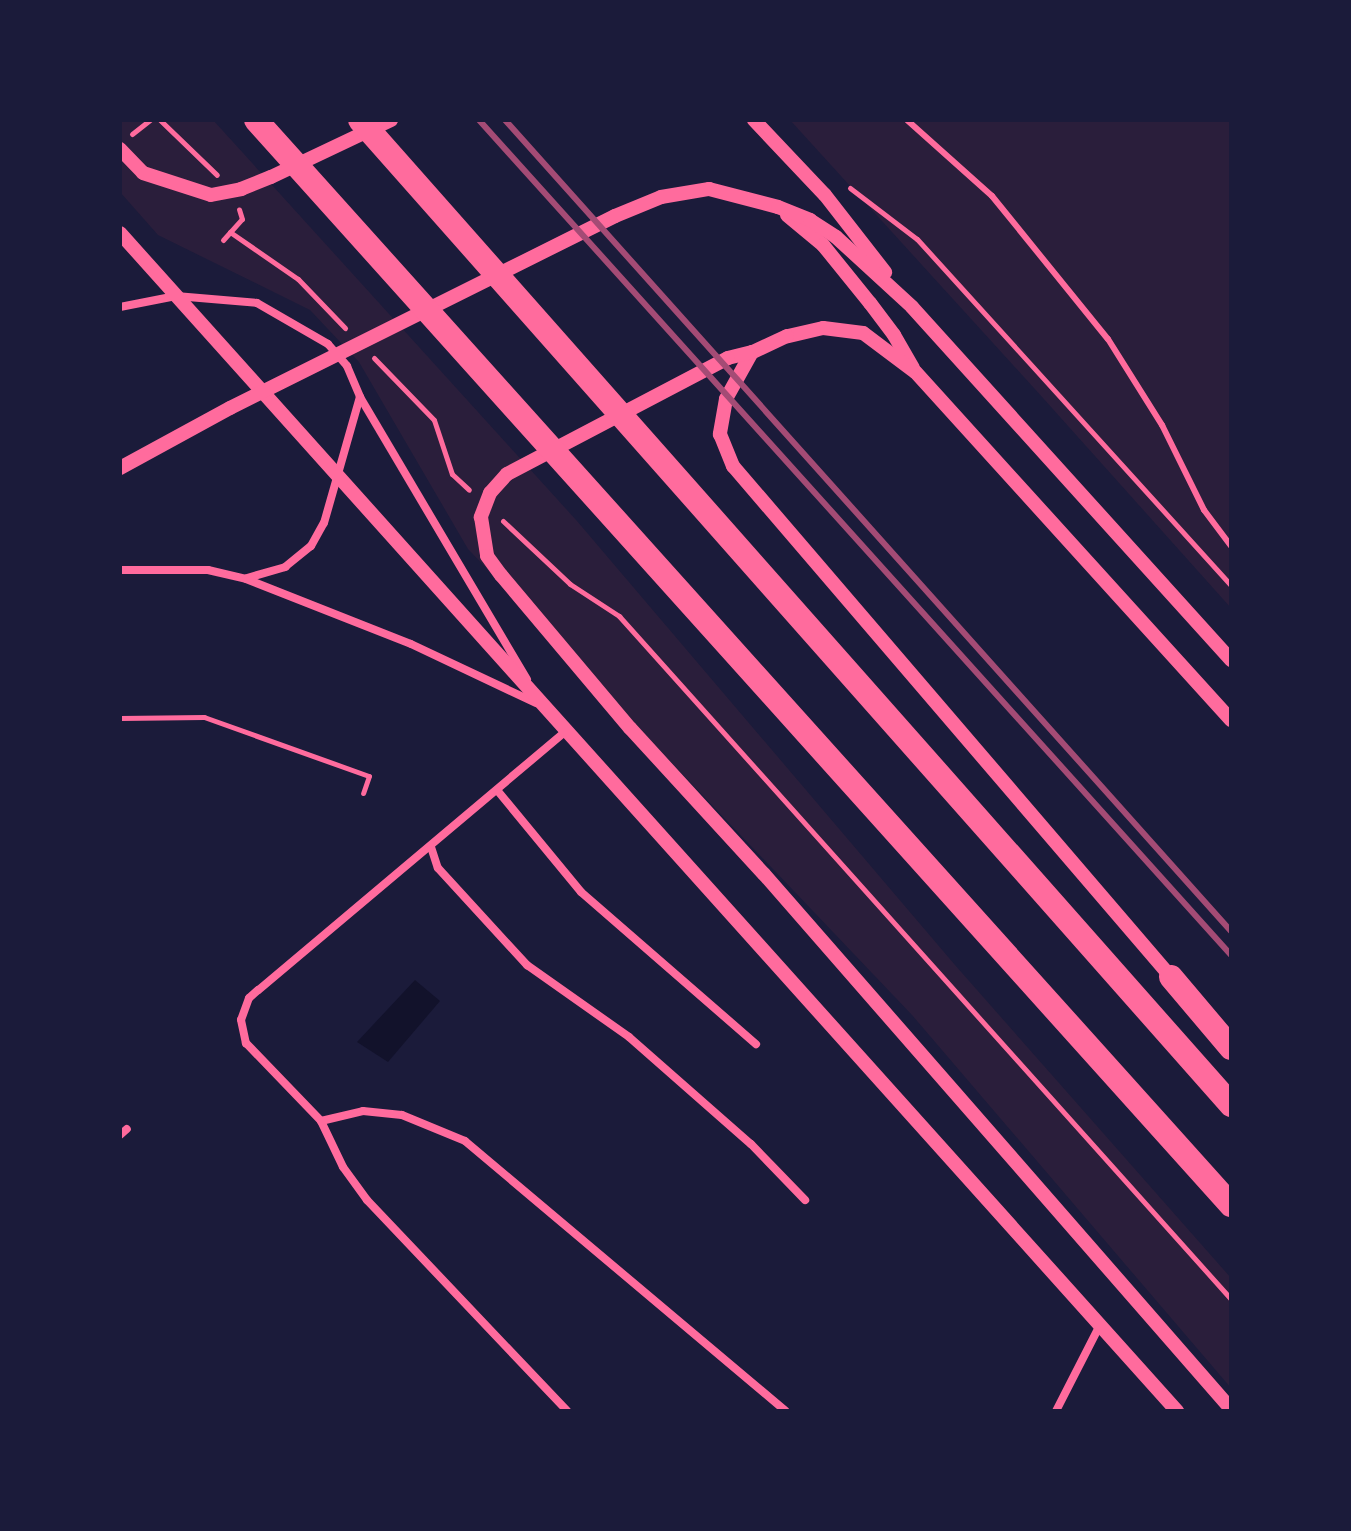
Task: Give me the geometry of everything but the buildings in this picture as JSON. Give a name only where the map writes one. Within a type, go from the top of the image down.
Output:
[{"type":"highway","points":[[256,120],[1231,1205]]},
{"type":"highway","points":[[360,120],[1231,1105]]},
{"type":"highway","points":[[1171,977],[1231,1048]]},
{"type":"street","points":[[120,149],[143,173],[211,195],[241,189],[271,177],[391,120]]},
{"type":"street","points":[[754,120],[825,195],[912,307],[1231,660]]},
{"type":"street","points":[[120,468],[230,408],[600,223],[661,197],[709,189],[778,207],[810,220],[836,237],[912,307]]},
{"type":"street","points":[[778,207],[823,245],[894,335],[915,372]]},
{"type":"street","points":[[120,233],[1177,1411]]},
{"type":"street","points":[[120,307],[176,296],[257,303],[328,344],[347,366],[360,397],[544,707]]},
{"type":"street","points":[[1231,720],[915,372],[863,333],[823,328],[787,336],[752,352],[728,358],[507,474],[490,493],[481,517],[487,556],[501,575],[630,728],[764,874],[1231,1409]]},
{"type":"street","points":[[752,352],[726,399],[720,434],[733,466],[1171,977]]},
{"type":"street","points":[[246,579],[285,567],[311,546],[324,523],[360,397]]},
{"type":"street","points":[[120,570],[208,570],[246,579],[411,644],[544,707]]},
{"type":"street","points":[[566,731],[249,998],[241,1020],[246,1043],[321,1121],[343,1167],[367,1200],[567,1411]]},
{"type":"street","points":[[497,790],[581,892],[756,1044]]},
{"type":"street","points":[[431,847],[438,868],[527,965],[629,1037],[751,1144],[805,1200]]},
{"type":"street","points":[[321,1121],[363,1111],[402,1115],[465,1141],[786,1411]]},
{"type":"street","points":[[1056,1411],[1100,1325]]},
{"type":"lane","points":[[907,120],[992,196],[1108,339],[1162,425],[1204,510],[1231,546]]},
{"type":"path","points":[[846,185],[917,239],[1231,585]]},
{"type":"path","points":[[230,232],[298,279],[350,334]]},
{"type":"path","points":[[371,355],[434,420],[452,474],[473,494]]},
{"type":"path","points":[[495,514],[570,584],[619,616],[1231,1299]]},
{"type":"path","points":[[120,718],[204,717],[369,776],[363,793]]},
{"type":"shaded area","points":[[120,120],[213,120],[577,521],[955,965],[1231,1278],[1231,1388],[912,1015],[468,549],[359,362],[310,310],[158,235],[120,192]]},
{"type":"shaded area","points":[[790,120],[1231,120],[1231,608],[1043,398]]},
{"type":"shaded area","points":[[415,980],[440,1001],[388,1062],[357,1042]]},
{"type":"railway","points":[[479,120],[1231,955]]},
{"type":"railway","points":[[505,120],[1231,931]]}]
